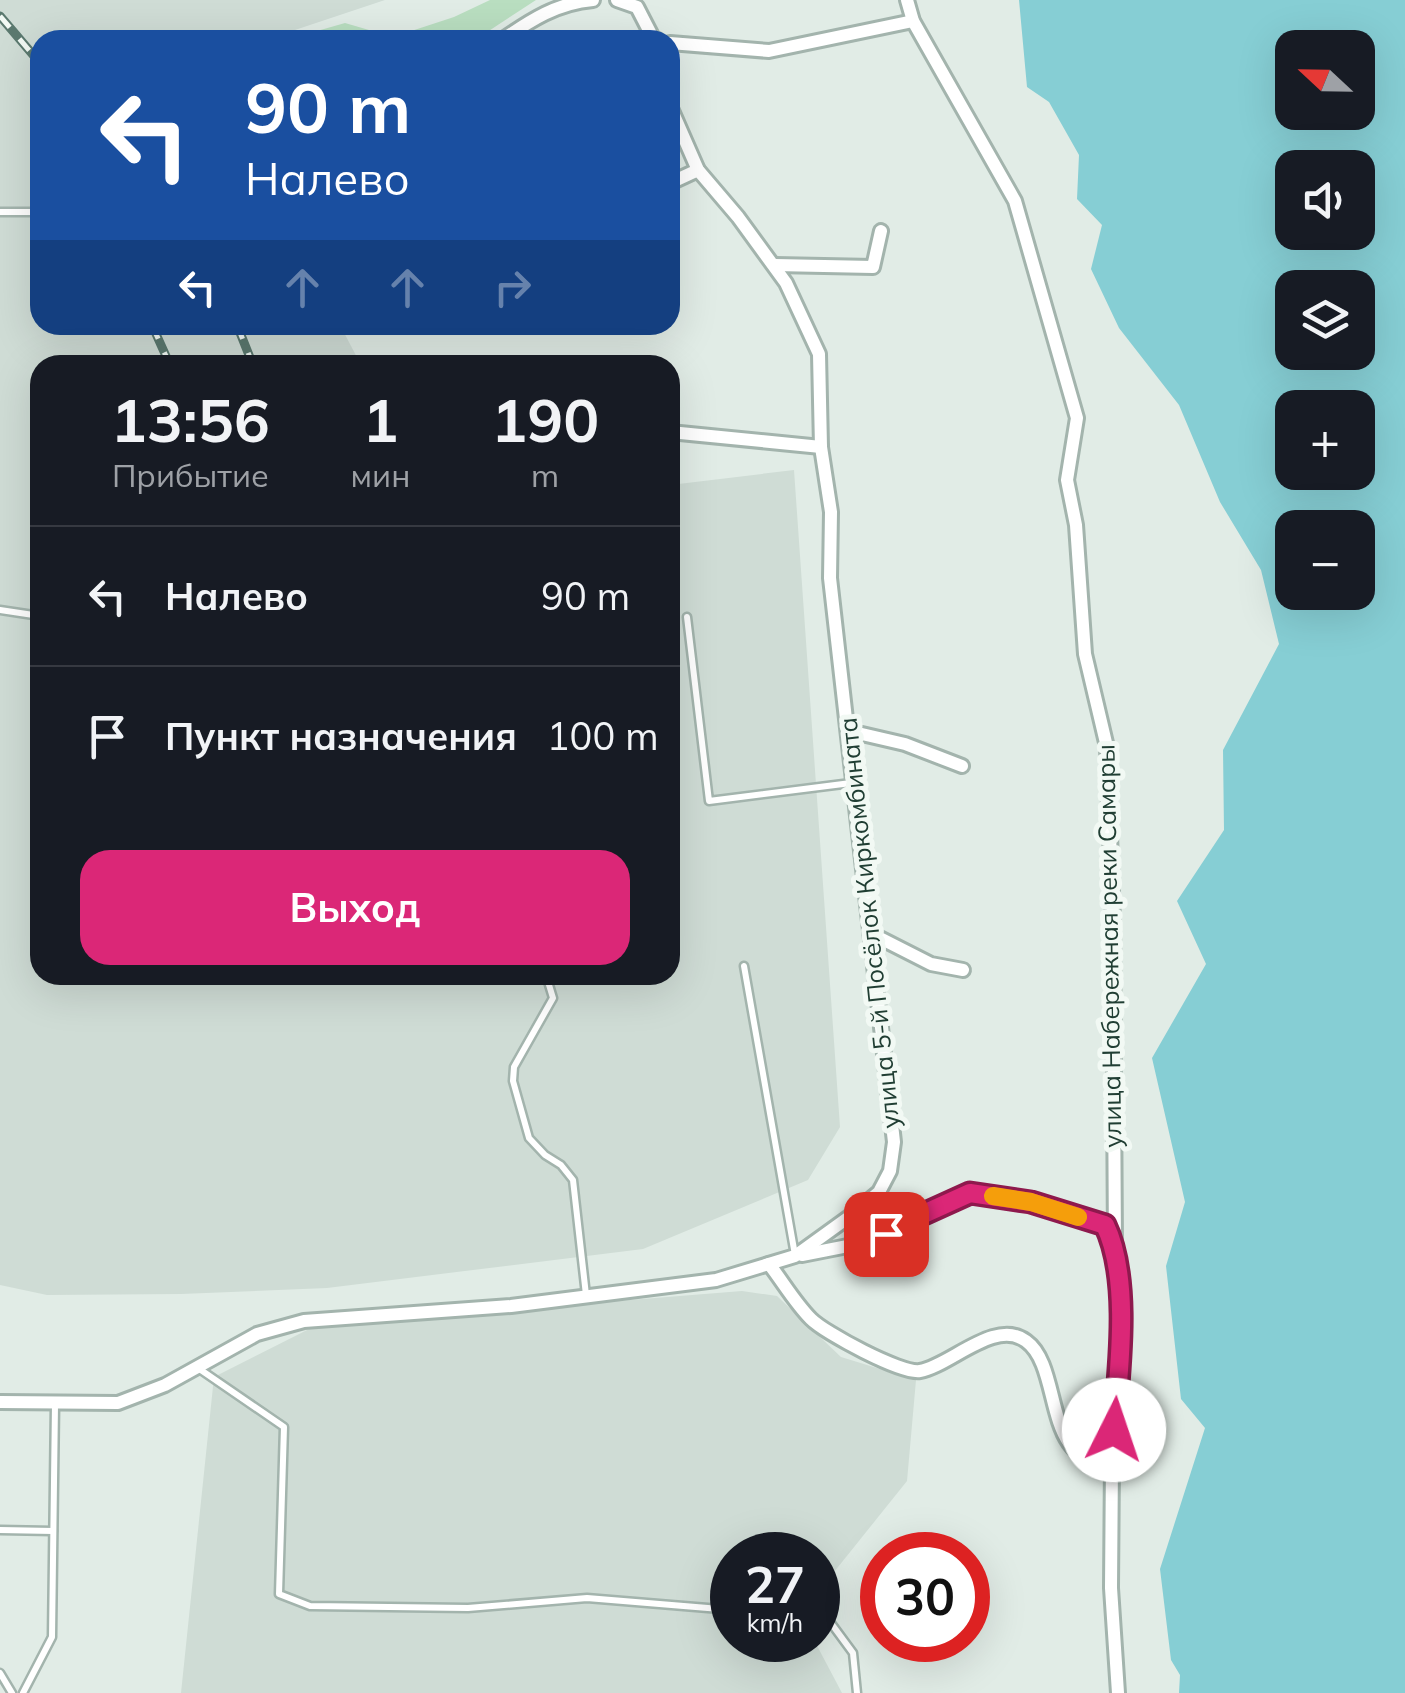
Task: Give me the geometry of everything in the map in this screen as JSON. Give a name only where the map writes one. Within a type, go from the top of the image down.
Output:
[{"type":"street","points":[[516,30],[536,16],[592,0]]},
{"type":"street","points":[[617,0],[635,3],[650,30]]},
{"type":"street","name":"улица Набережная реки Самары","points":[[906,0],[913,20],[1016,201],[1077,418],[1067,480],[1076,525],[1085,654],[1107,747],[1113,920],[1115,1246],[1121,1338],[1112,1460],[1111,1588],[1118,1693]]},
{"type":"street","points":[[680,45],[769,51],[913,20]]},
{"type":"street","name":"улица 5-й Посёлок Киркомбината","points":[[0,1402],[118,1403],[165,1385],[258,1334],[304,1320],[512,1306],[716,1280],[795,1256],[879,1192],[890,1172],[894,1142],[830,578],[830,512],[822,447],[818,354],[776,265],[698,170],[680,131]]},
{"type":"street","points":[[680,178],[698,170]]},
{"type":"street","points":[[776,265],[873,266],[882,232]]},
{"type":"street","points":[[680,433],[822,447]]},
{"type":"street","points":[[850,731],[905,744],[962,766]]},
{"type":"street","points":[[870,934],[931,964],[964,970]]},
{"type":"street","points":[[795,1256],[868,1242],[970,1193],[1031,1202],[1105,1225],[1115,1246]]},
{"type":"street","points":[[769,1264],[813,1321],[891,1366],[918,1372],[952,1359],[982,1338],[1025,1340],[1036,1355],[1068,1442],[1085,1458],[1112,1460]]},
{"type":"lane","points":[[0,212],[30,212]]},
{"type":"lane","points":[[0,610],[30,614]]},
{"type":"lane","points":[[687,617],[709,800],[853,783]]},
{"type":"lane","points":[[744,966],[795,1256]]},
{"type":"lane","points":[[549,985],[553,998],[514,1067],[513,1081],[529,1138],[573,1180],[586,1297]]},
{"type":"lane","points":[[197,1368],[284,1428],[278,1594],[310,1606],[468,1608],[587,1598],[710,1608]]},
{"type":"lane","points":[[23,1693],[52,1638],[55,1404]]},
{"type":"lane","points":[[0,1530],[53,1530]]},
{"type":"lane","points":[[840,1635],[853,1653],[857,1693]]},
{"type":"lane","points":[[0,1673],[12,1693]]},
{"type":"shaded area","points":[[0,0],[385,0],[295,30],[30,30],[30,335],[345,335],[356,355],[30,355],[30,985],[680,985],[680,484],[794,470],[840,1127],[808,1180],[643,1249],[327,1288],[47,1295],[0,1285]]},
{"type":"shaded area","points":[[742,1291],[777,1296],[841,1357],[916,1380],[907,1481],[866,1532],[860,1532],[860,1540],[840,1565],[840,1532],[710,1532],[710,1662],[826,1662],[842,1693],[181,1693],[214,1377],[317,1325]]},
{"type":"green space","points":[[490,0],[536,0],[490,30],[414,30]]},
{"type":"green space","points":[[345,23],[369,30],[320,30]]},
{"type":"water","points":[[1019,0],[1405,0],[1405,1693],[1179,1693],[1180,1675],[1171,1660],[1160,1569],[1205,1428],[1181,1399],[1166,1266],[1185,1202],[1152,1058],[1206,964],[1177,901],[1224,830],[1223,750],[1279,644],[1261,570],[1220,502],[1179,405],[1119,328],[1091,269],[1102,225],[1077,199],[1079,155],[1049,102],[1027,87]]},
{"type":"railway","points":[[0,16],[30,51]]},
{"type":"railway","points":[[156,335],[166,355]]},
{"type":"railway","points":[[241,335],[249,355]]},
{"type":"slow traffic","points":[[993,1196],[1031,1202],[1078,1217]]},
{"type":"route","points":[[886,1234],[970,1193],[1031,1202],[1105,1225],[1115,1246],[1121,1338],[1114,1430]]}]
